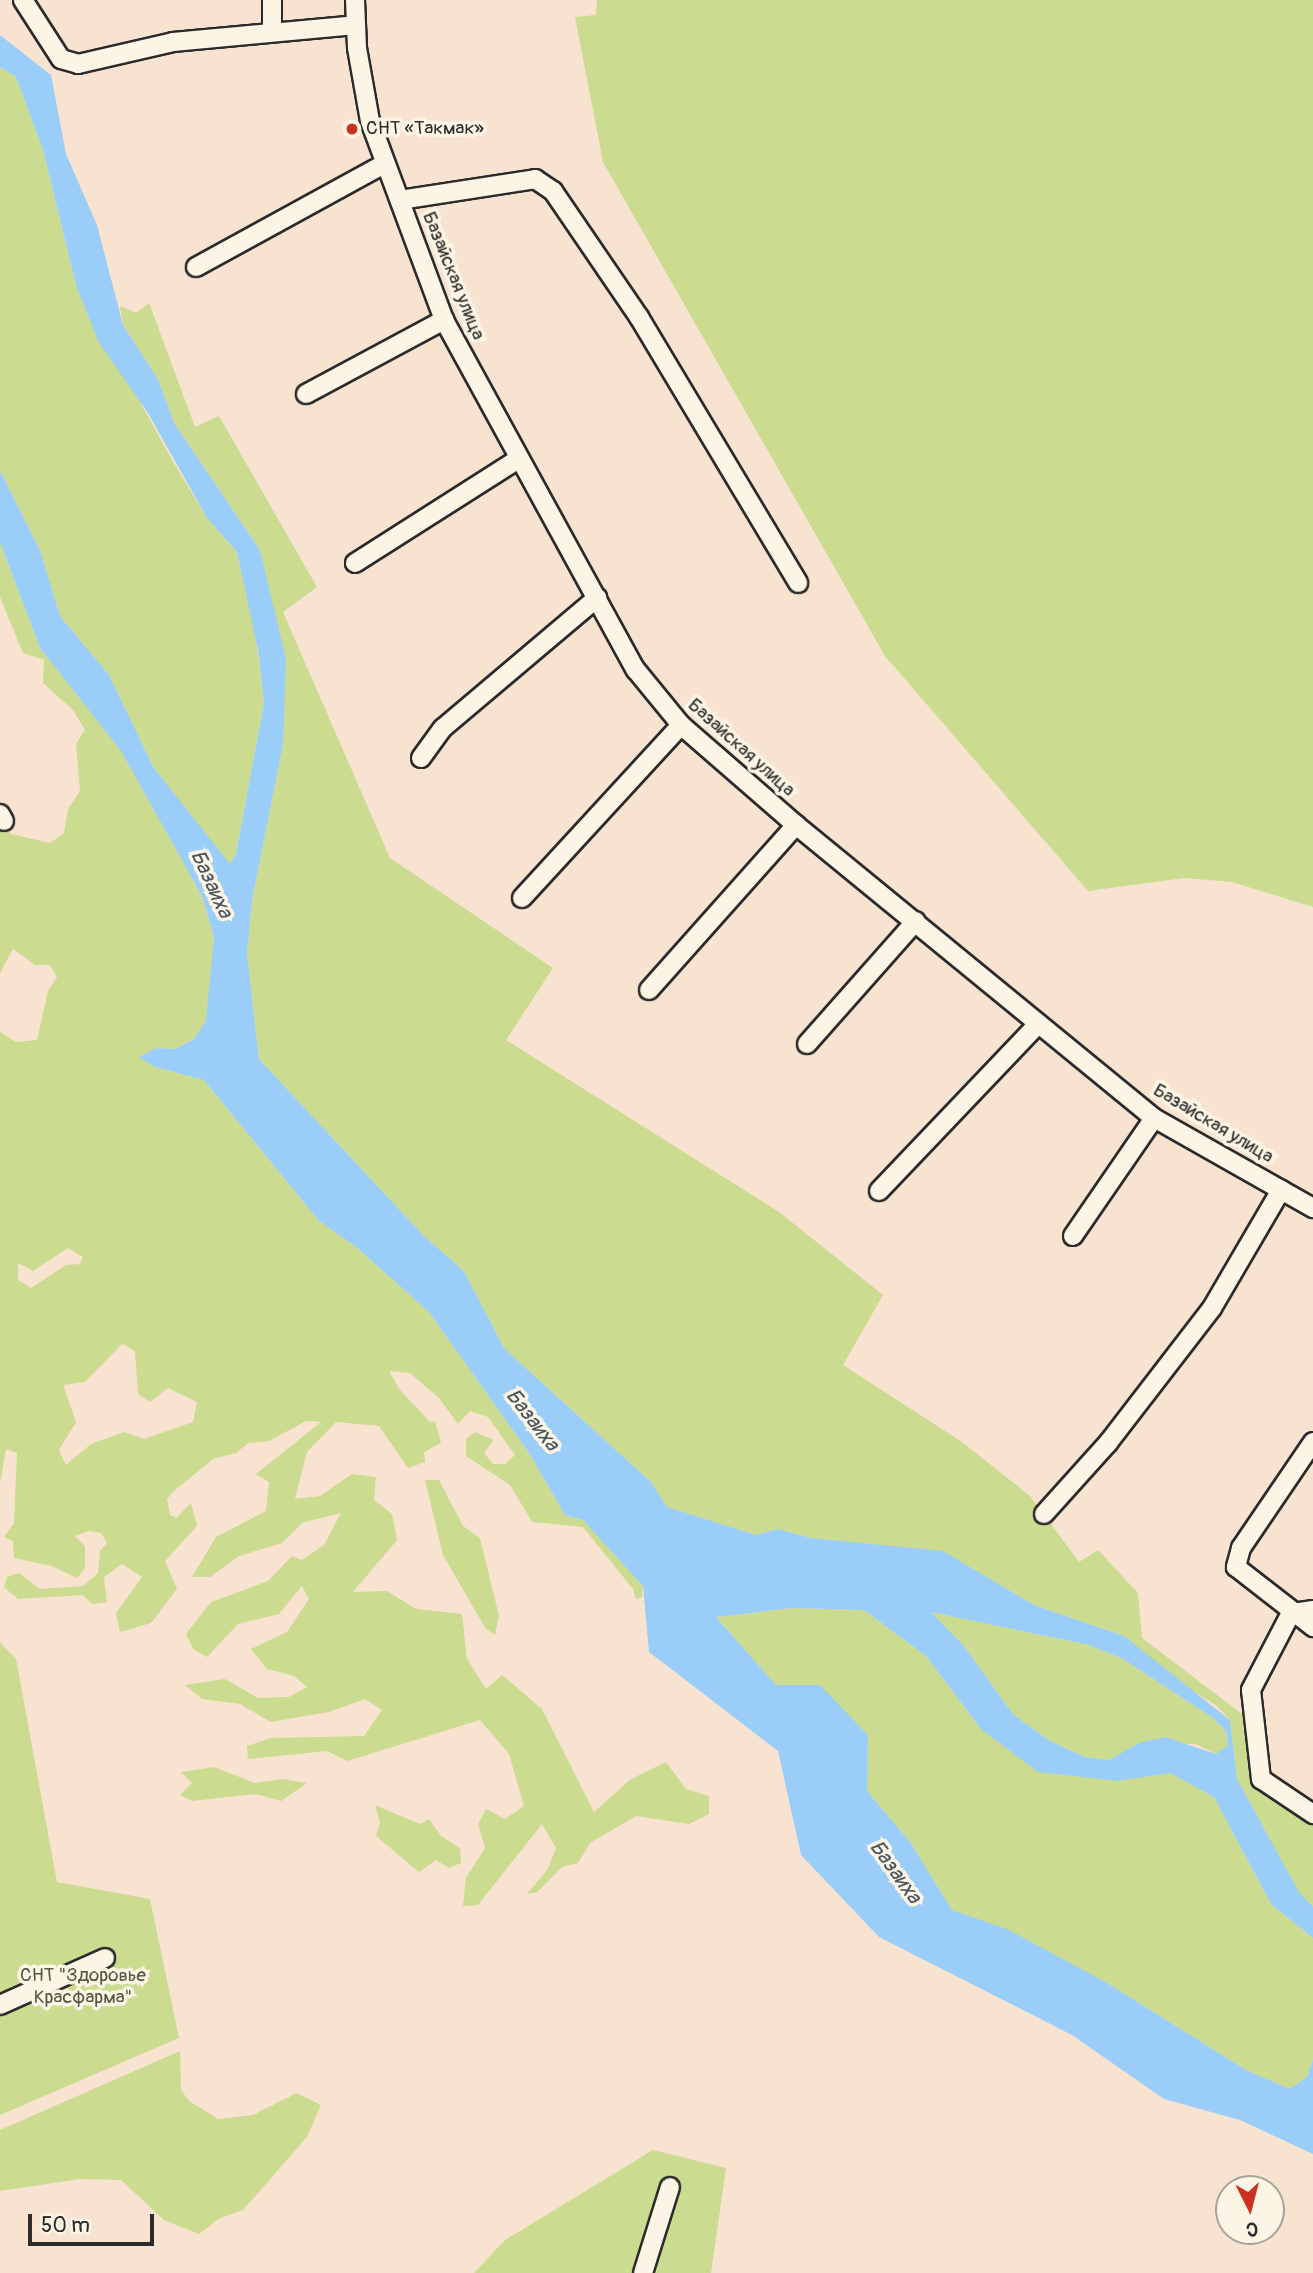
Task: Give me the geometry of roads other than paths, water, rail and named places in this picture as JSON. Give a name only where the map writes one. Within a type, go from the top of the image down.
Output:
[{"type":"street","points":[[23,0],[61,59],[78,64],[173,42],[355,25]]},
{"type":"street","points":[[272,0],[272,31]]},
{"type":"street","name":"Базайская улица","points":[[355,0],[355,25],[370,121],[444,320],[636,670],[681,725],[796,825],[1154,1118],[1313,1208]]},
{"type":"street","points":[[196,267],[384,164]]},
{"type":"street","points":[[400,200],[535,178],[553,191],[639,317],[799,583]]},
{"type":"street","points":[[306,394],[444,320]]},
{"type":"street","points":[[355,563],[518,459]]},
{"type":"street","points":[[421,758],[443,728],[597,598]]},
{"type":"street","points":[[522,898],[681,725]]},
{"type":"street","points":[[649,990],[796,825]]},
{"type":"street","points":[[807,1044],[916,921]]},
{"type":"street","points":[[879,1191],[1038,1024]]},
{"type":"street","points":[[1073,1236],[1154,1118]]},
{"type":"street","points":[[1044,1514],[1108,1443],[1212,1308],[1281,1190]]},
{"type":"street","points":[[1313,1442],[1241,1548],[1237,1567],[1291,1613],[1313,1627]]},
{"type":"street","points":[[1291,1613],[1313,1609]]},
{"type":"street","points":[[1291,1613],[1251,1690],[1261,1779],[1313,1814]]},
{"type":"street","points":[[0,2005],[105,1958]]},
{"type":"street","points":[[643,2273],[670,2187]]},
{"type":"water","name":"Базаиха","points":[[0,35],[51,75],[66,154],[97,225],[123,325],[158,379],[174,423],[260,550],[286,659],[283,745],[252,901],[247,954],[259,1059],[423,1235],[464,1271],[504,1348],[651,1482],[667,1507],[756,1535],[778,1529],[811,1538],[943,1551],[1034,1605],[1124,1636],[1230,1720],[1237,1779],[1299,1892],[1313,1907],[1313,1938],[1271,1904],[1214,1797],[1170,1773],[1118,1781],[1038,1772],[981,1729],[926,1656],[864,1610],[793,1608],[716,1617],[776,1685],[820,1685],[868,1735],[867,1791],[911,1843],[952,1910],[1007,1929],[1109,1984],[1246,2070],[1290,2089],[1307,2077],[1313,2059],[1313,2154],[1240,2120],[1164,2099],[1072,2035],[879,1937],[801,1855],[778,1751],[649,1652],[643,1586],[583,1520],[565,1515],[529,1453],[429,1312],[355,1246],[319,1221],[204,1080],[155,1067],[139,1057],[156,1048],[176,1049],[194,1039],[206,1021],[214,937],[202,896],[121,751],[40,648],[0,542],[0,470],[40,550],[60,616],[109,675],[154,768],[230,864],[236,854],[264,703],[258,650],[237,552],[207,518],[148,413],[99,343],[76,285],[43,150],[16,77],[0,67]],"holes":[[[931,1612],[1089,1645],[1123,1659],[1213,1718],[1226,1731],[1228,1745],[1216,1754],[1165,1737],[1139,1743],[1109,1760],[1085,1757],[1050,1741],[1013,1714],[964,1646]]]},
{"type":"place","name":"СНТ «Такмак»","points":[[352,129]]},
{"type":"park label","name":"СНТ \"Здоровье Красфарма\"","points":[[83,1987]]}]
